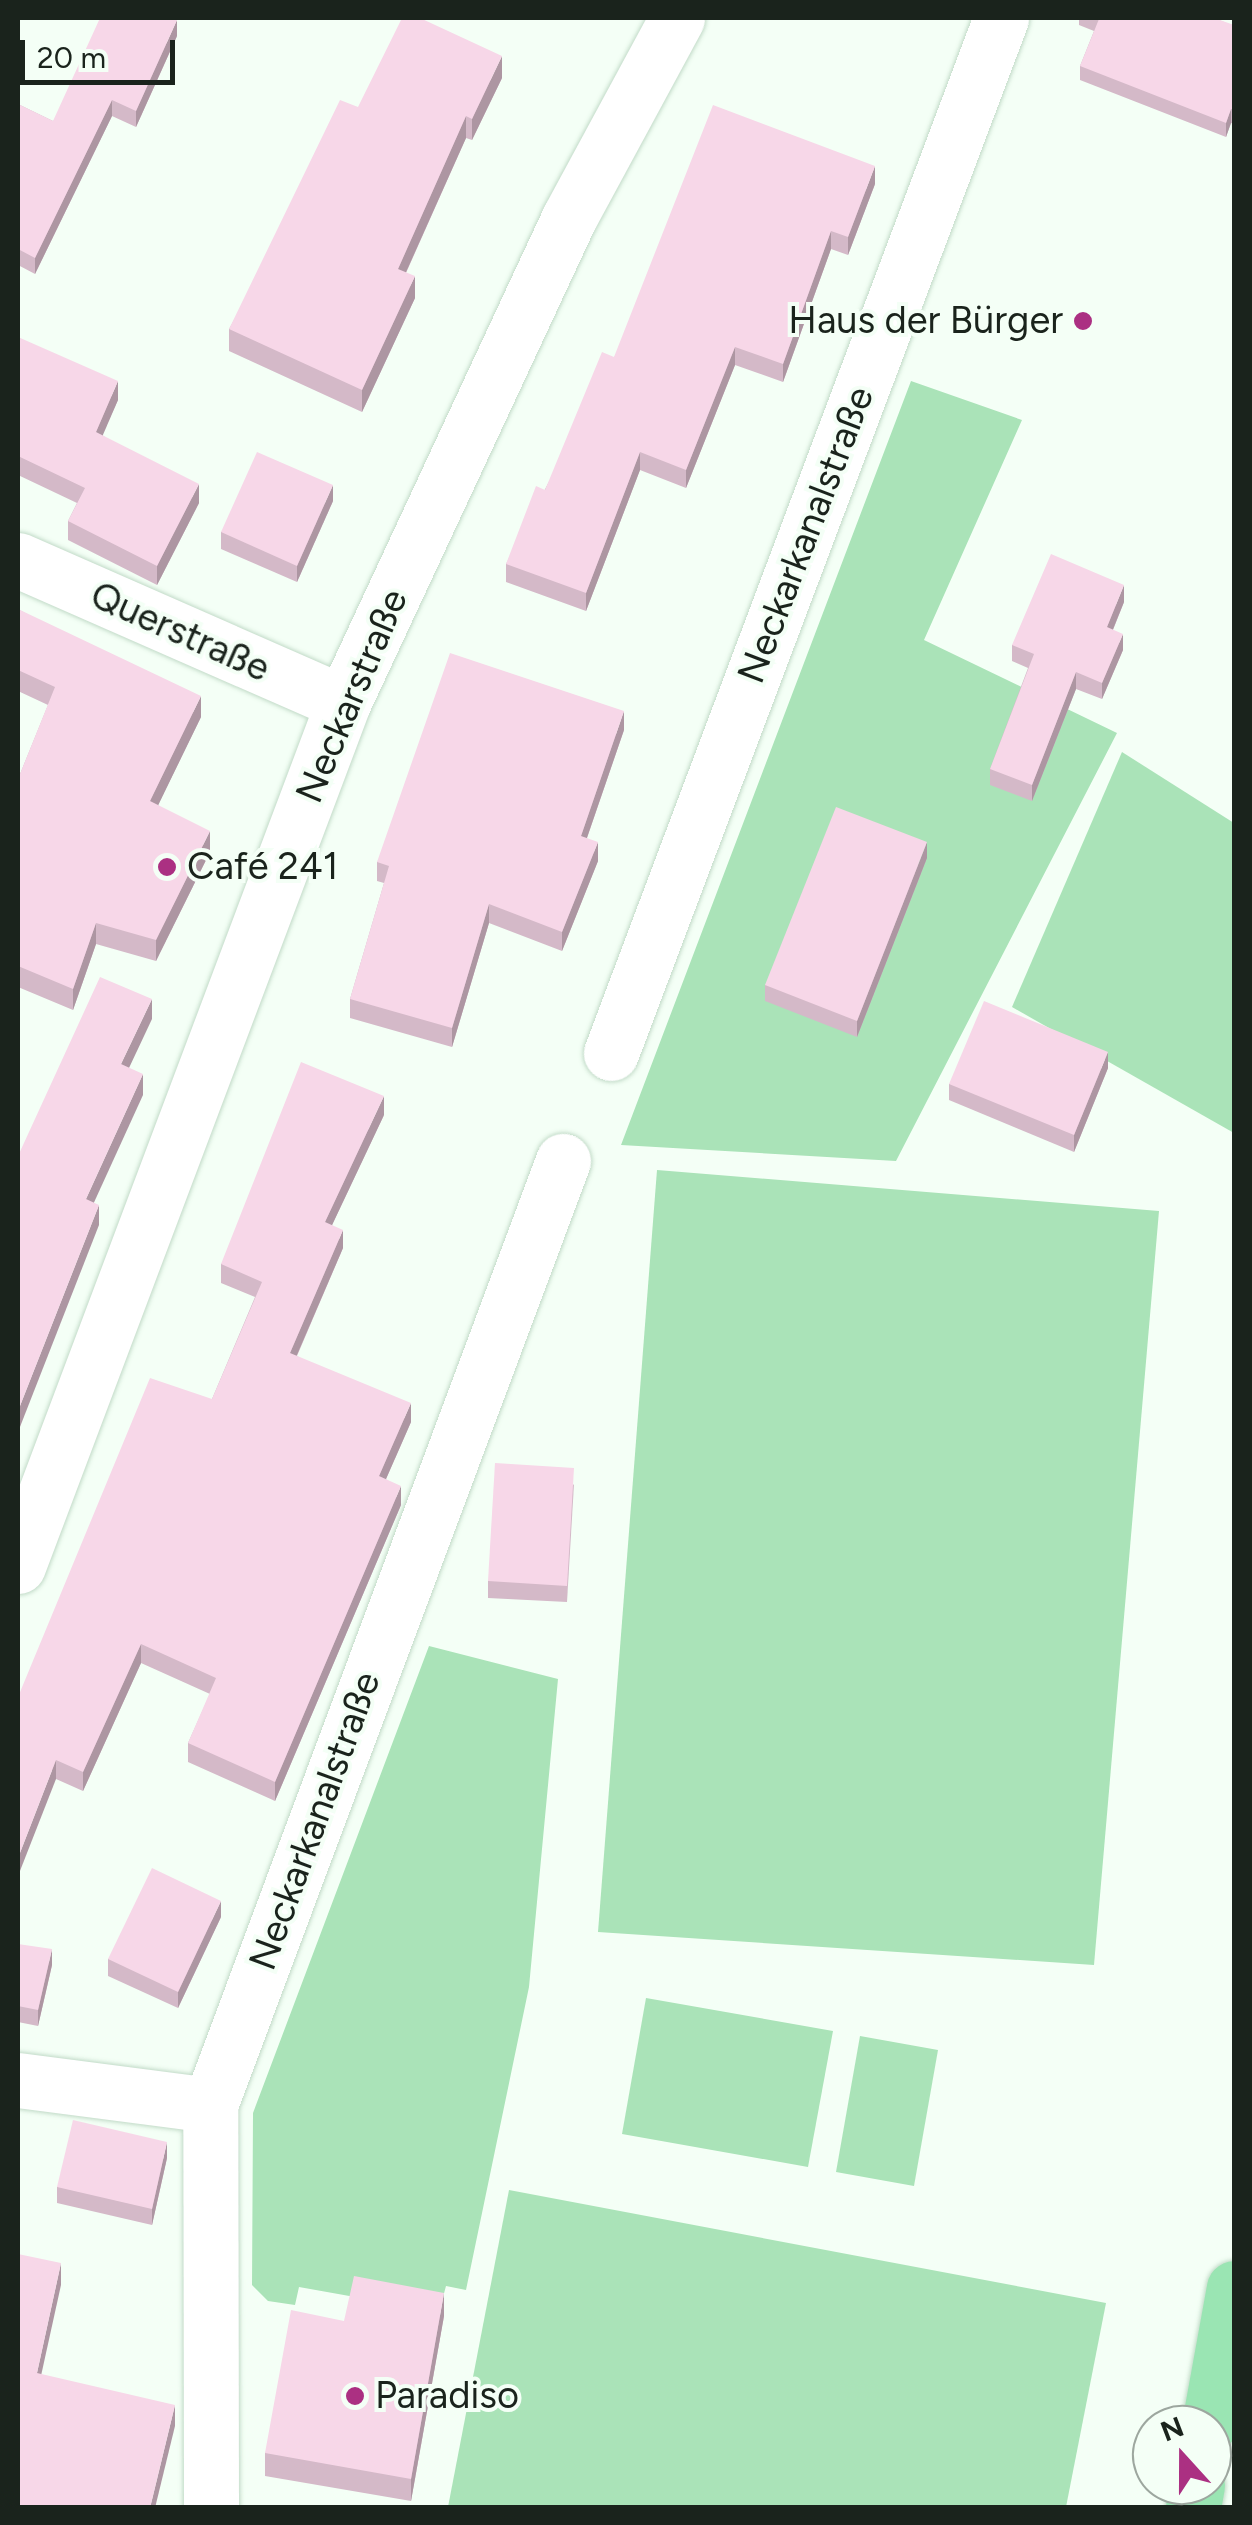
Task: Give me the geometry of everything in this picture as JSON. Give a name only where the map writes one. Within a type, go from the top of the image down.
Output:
[{"type":"main road","points":[[1213,2405],[1234,2288]]},
{"type":"street","name":"Neckarstraße","points":[[18,1566],[344,704],[569,218],[677,18]]},
{"type":"street","name":"Neckarkanalstraße","points":[[611,1053],[1001,18]]},
{"type":"street","name":"Querstraße","points":[[18,560],[344,704]]},
{"type":"street","name":"Neckarkanalstraße","points":[[212,2508],[210,2105],[563,1161]]},
{"type":"street","points":[[18,2080],[210,2105]]},
{"type":"green space","points":[[911,381],[1022,420],[924,640],[1117,733],[896,1161],[621,1145]]},
{"type":"green space","points":[[1122,752],[1234,823],[1234,1133],[1012,1007]]},
{"type":"green space","points":[[657,1170],[1159,1211],[1094,1965],[598,1932]]},
{"type":"green space","points":[[429,1646],[558,1679],[529,1987],[466,2290],[446,2286],[439,2312],[299,2287],[295,2305],[268,2301],[252,2285],[253,2113]]},
{"type":"green space","points":[[646,1998],[833,2031],[808,2167],[622,2134]]},
{"type":"green space","points":[[860,2036],[938,2050],[914,2186],[836,2172]]},
{"type":"green space","points":[[509,2190],[1106,2303],[1066,2507],[448,2507]]},
{"type":"building","points":[[100,18],[177,20],[136,111],[112,100],[35,258],[18,249],[18,104],[53,121]]},
{"type":"building","points":[[402,18],[420,18],[502,56],[472,119],[466,116],[398,269],[415,276],[362,390],[229,329],[340,100],[358,107]]},
{"type":"building","points":[[1095,18],[1214,18],[1234,25],[1234,110],[1231,109],[1226,123],[1080,66],[1099,19]]},
{"type":"building","points":[[713,105],[875,166],[848,237],[831,231],[783,364],[735,347],[686,470],[640,452],[586,593],[506,564],[536,486],[545,490],[602,352],[614,357]]},
{"type":"building","points":[[18,337],[118,381],[96,432],[199,484],[157,566],[68,521],[85,488],[18,456]]},
{"type":"building","points":[[257,452],[333,485],[297,566],[221,532]]},
{"type":"building","points":[[1051,554],[1124,585],[1107,627],[1123,634],[1102,683],[1076,672],[1032,785],[990,769],[1034,654],[1012,645]]},
{"type":"building","points":[[18,609],[201,696],[150,801],[210,831],[156,940],[96,923],[73,989],[18,966],[18,779],[55,687],[18,670]]},
{"type":"building","points":[[450,653],[624,711],[581,836],[598,842],[562,932],[489,904],[452,1028],[350,999],[389,866],[377,862]]},
{"type":"building","points":[[836,807],[927,842],[857,1021],[765,985]]},
{"type":"building","points":[[100,977],[152,999],[121,1064],[143,1074],[86,1199],[99,1205],[18,1411],[18,1156]]},
{"type":"building","points":[[984,1001],[1108,1052],[1074,1135],[949,1084]]},
{"type":"building","points":[[301,1062],[384,1096],[325,1222],[343,1230],[290,1353],[411,1403],[379,1476],[401,1486],[275,1782],[188,1743],[216,1678],[141,1644],[83,1772],[56,1760],[18,1858],[18,1697],[150,1378],[212,1399],[262,1282],[221,1264]]},
{"type":"building","points":[[495,1463],[574,1468],[567,1586],[488,1581]]},
{"type":"building","points":[[152,1868],[221,1901],[178,1992],[108,1959]]},
{"type":"building","points":[[18,1944],[52,1949],[38,2010],[18,2006]]},
{"type":"building","points":[[73,2120],[167,2142],[152,2209],[57,2187]]},
{"type":"building","points":[[18,2254],[61,2263],[37,2373],[175,2405],[150,2508],[18,2508]]},
{"type":"building","name":"Paradiso","points":[[354,2276],[444,2293],[411,2479],[265,2453],[291,2310],[344,2321]]},
{"type":"place","name":"Haus der Bürger","points":[[1083,321]]},
{"type":"place","name":"Café 241","points":[[167,867]]},
{"type":"place","name":"Paradiso","points":[[355,2396]]}]
